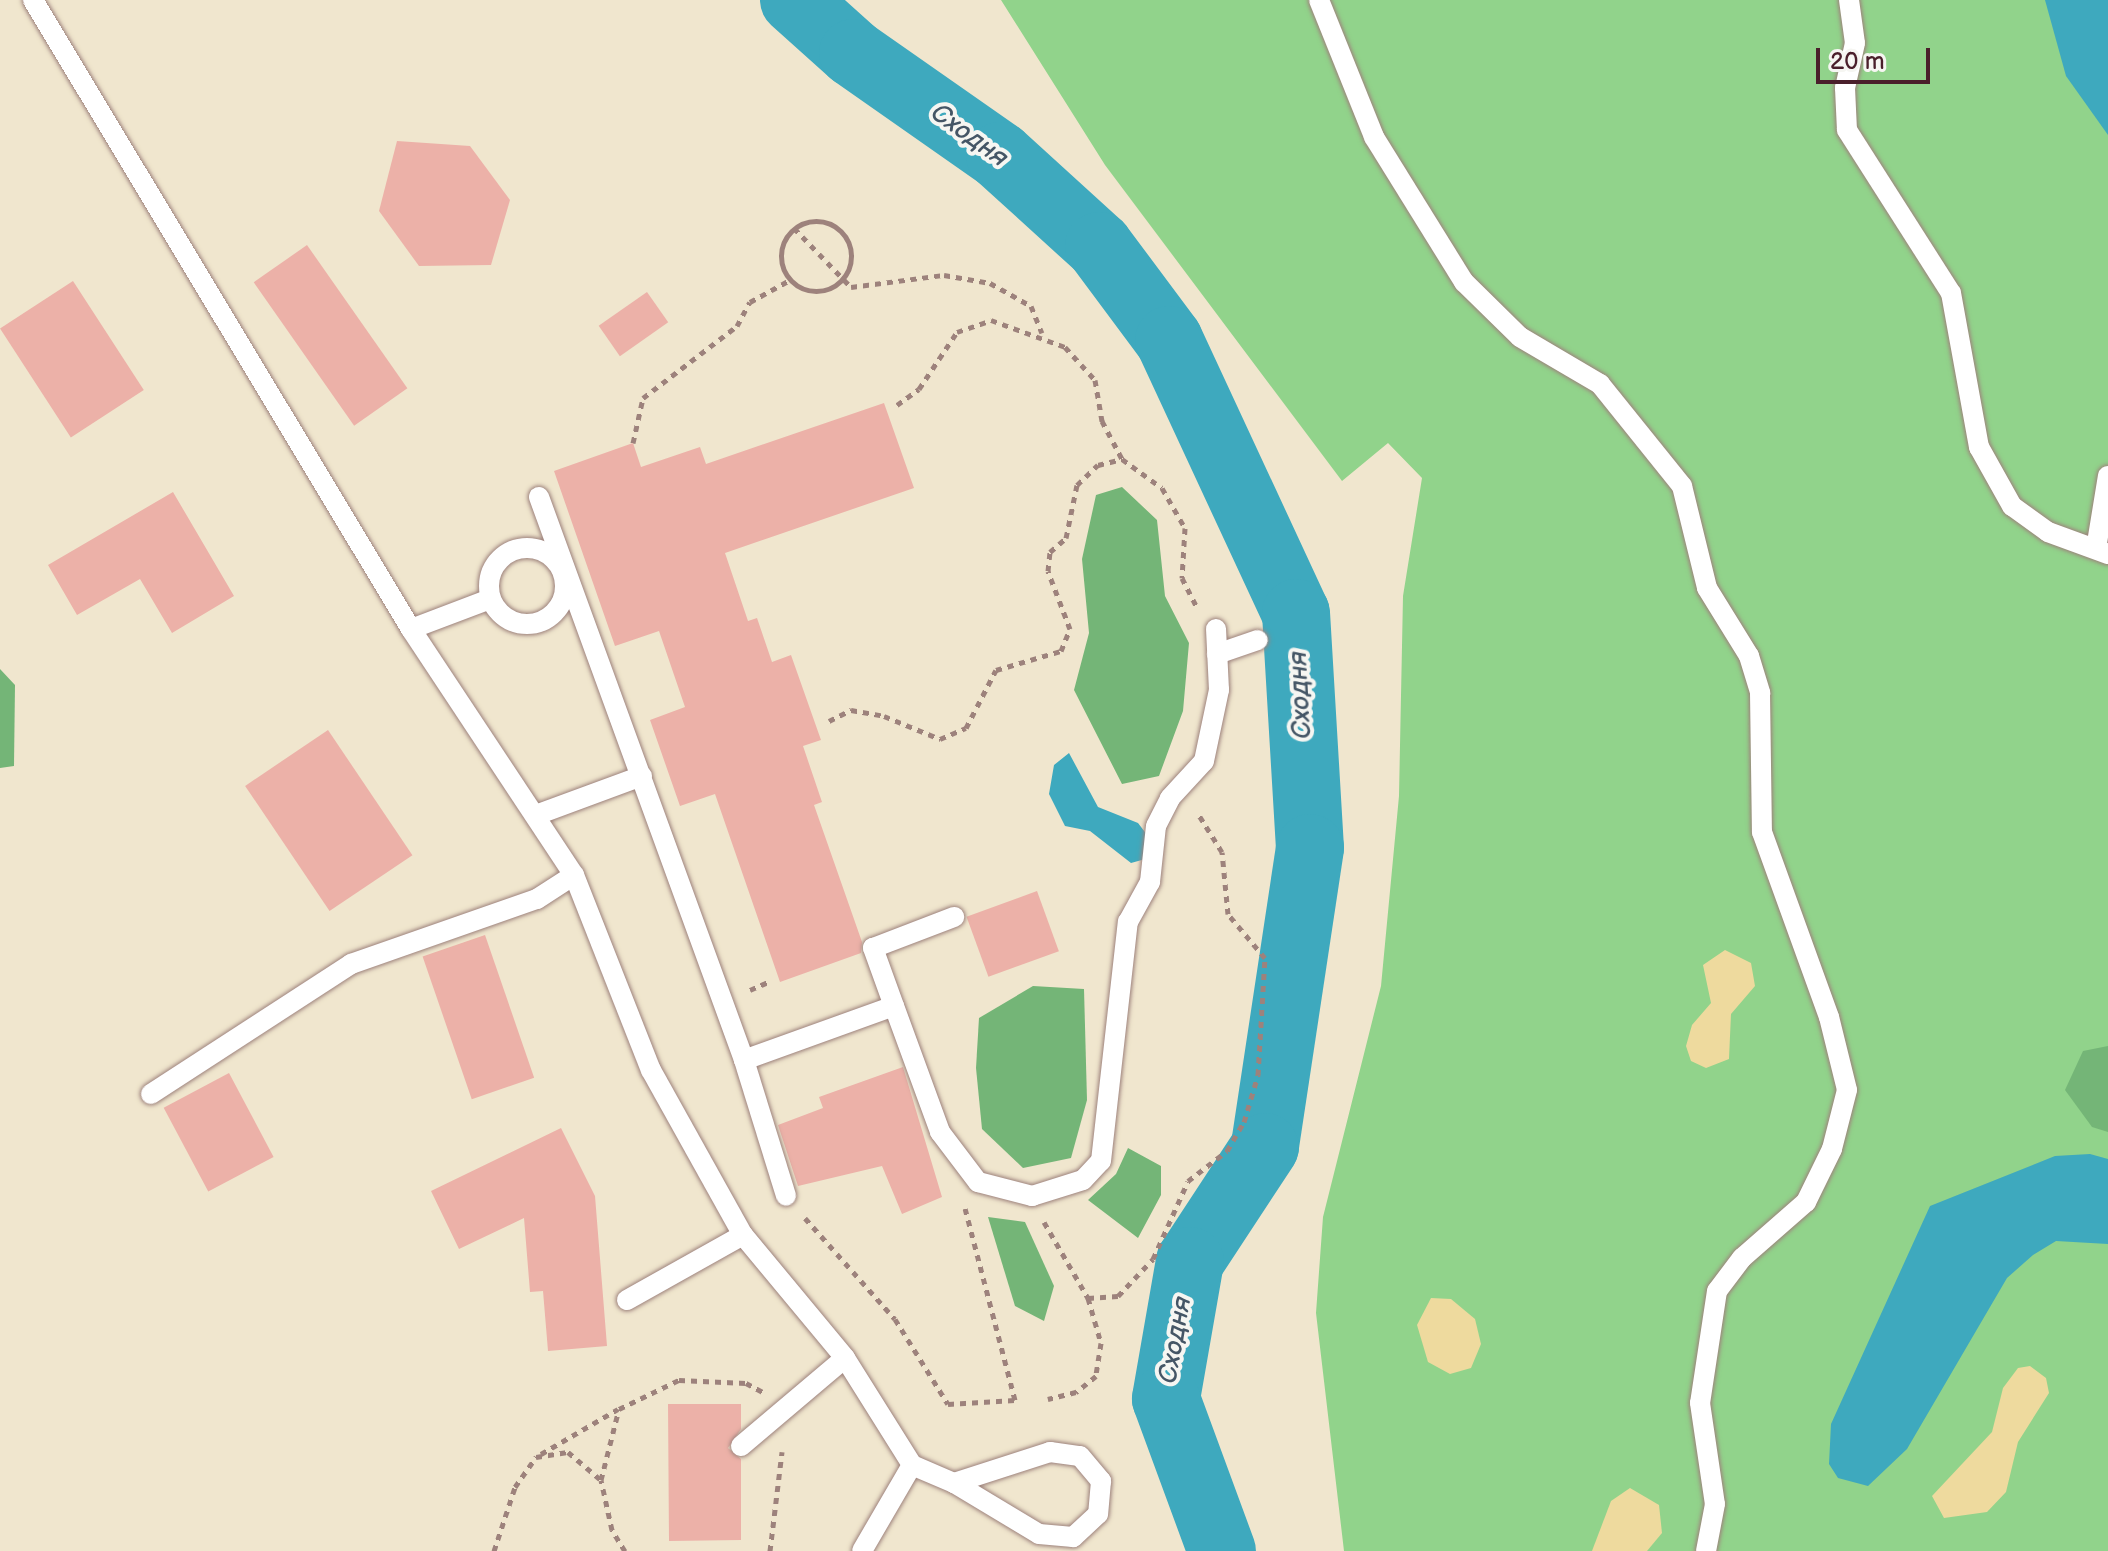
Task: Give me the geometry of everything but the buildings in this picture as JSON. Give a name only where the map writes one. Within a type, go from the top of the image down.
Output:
[{"type":"lane","points":[[33,0],[411,629],[574,875],[651,1070],[743,1235],[845,1358],[912,1465],[954,1483],[1017,1523],[1057,1539],[1088,1527],[1103,1498],[1092,1466],[1065,1451],[954,1483]]},
{"type":"lane","points":[[1319,0],[1374,137],[1464,282],[1520,337],[1600,384],[1682,486],[1707,588],[1749,656],[1760,693],[1762,832],[1829,1017],[1847,1090],[1832,1149],[1806,1202],[1742,1258],[1717,1291],[1700,1403],[1715,1504],[1706,1551]]},
{"type":"lane","points":[[1849,0],[1855,43],[1845,88],[1847,130],[1951,293],[1979,447],[2012,506],[2048,532],[2102,551],[2108,476]]},
{"type":"lane","points":[[539,497],[744,1060],[786,1196]]},
{"type":"lane","points":[[515,550],[545,552],[567,573],[561,604],[538,622],[510,620],[490,599],[493,569],[515,550]]},
{"type":"lane","points":[[411,629],[490,599]]},
{"type":"lane","points":[[954,917],[873,948],[940,1132],[978,1182],[1032,1196],[1083,1180],[1101,1161],[1128,922],[1150,882],[1156,826],[1186,780],[1204,761],[1219,690],[1216,629]]},
{"type":"lane","points":[[1217,654],[1258,640]]},
{"type":"lane","points":[[536,815],[642,776]]},
{"type":"lane","points":[[151,1094],[351,964],[537,899],[574,875]]},
{"type":"lane","points":[[744,1060],[894,1006]]},
{"type":"lane","points":[[627,1300],[743,1235]]},
{"type":"lane","points":[[741,1446],[845,1358]]},
{"type":"lane","points":[[862,1551],[912,1465]]},
{"type":"path","points":[[788,281],[781,256],[794,228],[819,220],[845,234],[852,259],[840,282]]},
{"type":"path","points":[[794,228],[840,282]]},
{"type":"path","points":[[633,443],[643,398],[737,326],[750,302],[788,281],[817,291],[840,282],[876,288],[944,275],[990,283],[1031,306],[1043,334],[1095,380],[1102,421],[1122,459],[1162,488],[1185,528],[1182,578],[1216,629]]},
{"type":"path","points":[[897,405],[919,389],[957,332],[991,320],[1043,334]]},
{"type":"path","points":[[829,721],[851,710],[884,716],[940,739],[966,728],[996,670],[1061,651],[1070,629],[1048,571],[1050,552],[1066,538],[1077,485],[1098,465],[1122,459]]},
{"type":"path","points":[[1088,1298],[1118,1296],[1153,1259],[1188,1181],[1232,1142],[1258,1075],[1265,958],[1228,914],[1222,852],[1190,803],[1186,780]]},
{"type":"path","points":[[786,1196],[895,1319],[948,1404],[1015,1400],[968,1228],[958,1155]]},
{"type":"path","points":[[1032,1196],[1063,1265],[1088,1298],[1101,1343],[1096,1376],[1076,1392],[1048,1399]]},
{"type":"path","points":[[494,1551],[515,1487],[536,1457],[619,1409],[679,1380],[746,1383],[790,1406],[770,1551]]},
{"type":"path","points":[[619,1409],[601,1480],[612,1530],[625,1551]]},
{"type":"path","points":[[536,1457],[568,1452],[601,1480]]},
{"type":"green space","points":[[1001,0],[2108,0],[2108,1551],[1344,1551],[1316,1313],[1323,1217],[1381,986],[1399,796],[1403,596],[1422,478],[1388,443],[1342,481],[1105,165]]},
{"type":"green space","points":[[1122,487],[1157,520],[1165,596],[1189,643],[1183,711],[1159,776],[1122,784],[1074,690],[1089,633],[1082,559],[1096,495]]},
{"type":"green space","points":[[0,669],[15,685],[14,766],[0,768]]},
{"type":"green space","points":[[1033,986],[1084,989],[1087,1100],[1071,1158],[1023,1168],[982,1129],[976,1068],[979,1018]]},
{"type":"green space","points":[[2108,1046],[2108,1132],[2092,1127],[2065,1090],[2083,1051]]},
{"type":"green space","points":[[1128,1148],[1161,1166],[1161,1195],[1138,1238],[1088,1200],[1116,1174]]},
{"type":"green space","points":[[988,1217],[1025,1222],[1054,1286],[1044,1321],[1015,1306]]},
{"type":"sand","points":[[1725,950],[1751,963],[1755,986],[1731,1014],[1729,1059],[1706,1068],[1691,1061],[1686,1046],[1692,1025],[1711,1003],[1703,965]]},
{"type":"sand","points":[[1431,1298],[1451,1299],[1475,1319],[1481,1344],[1471,1368],[1450,1374],[1428,1362],[1417,1325]]},
{"type":"sand","points":[[2030,1366],[2046,1378],[2049,1393],[2018,1442],[2006,1492],[1987,1512],[1944,1518],[1932,1496],[1992,1432],[2003,1388],[2018,1368]]},
{"type":"sand","points":[[1630,1488],[1659,1505],[1662,1533],[1647,1551],[1592,1551],[1611,1501]]},
{"type":"water","points":[[2045,0],[2108,0],[2108,135],[2066,76]]},
{"type":"water","points":[[1069,753],[1098,807],[1138,823],[1151,840],[1149,858],[1131,863],[1090,831],[1065,826],[1049,794],[1054,765]]},
{"type":"water","points":[[2090,1154],[2108,1159],[2108,1244],[2056,1241],[2033,1255],[2007,1278],[1907,1449],[1868,1486],[1838,1478],[1829,1464],[1831,1424],[1930,1206],[2055,1156]]},
{"type":"waterway","name":"Сходня","points":[[794,0],[853,53],[1000,156],[1099,246],[1169,340],[1296,613],[1310,848],[1265,1147],[1190,1261],[1166,1399],[1222,1551]]}]
